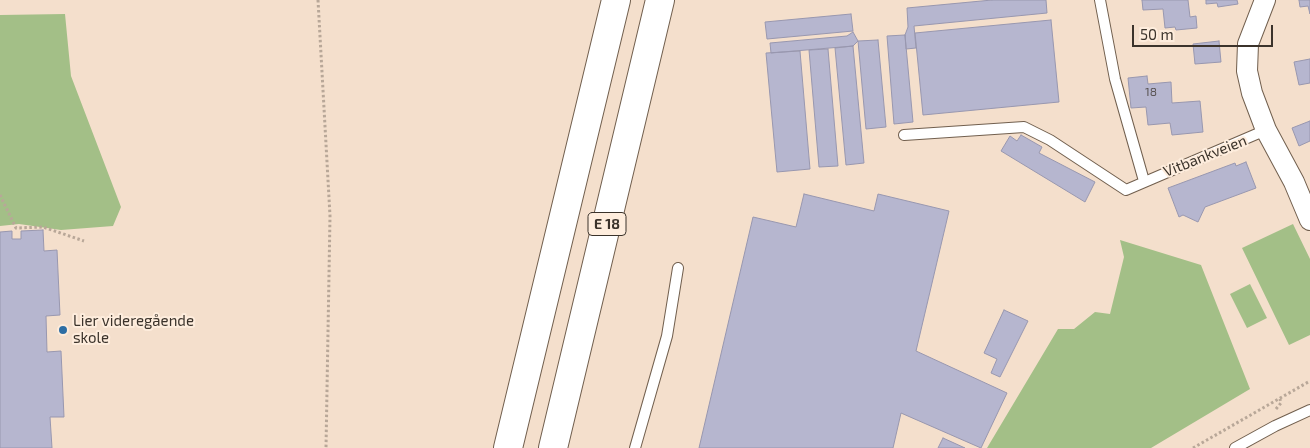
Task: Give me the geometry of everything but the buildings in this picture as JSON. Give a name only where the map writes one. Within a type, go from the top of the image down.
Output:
[{"type":"highway","points":[[508,448],[616,0]]},
{"type":"highway","name":"E 18","points":[[552,448],[660,0]]},
{"type":"street","points":[[1265,0],[1248,44],[1246,64],[1252,93],[1266,130],[1294,182],[1310,220]]},
{"type":"lane","points":[[1100,0],[1115,79],[1144,181]]},
{"type":"lane","name":"Vitbankveien","points":[[904,135],[1024,127],[1050,140],[1126,190],[1266,130]]},
{"type":"lane","points":[[635,448],[667,336],[678,268]]},
{"type":"lane","points":[[1235,448],[1310,410]]},
{"type":"path","points":[[318,0],[330,216],[326,448]]},
{"type":"path","points":[[0,196],[16,228],[43,227],[84,241]]},
{"type":"path","points":[[1193,448],[1310,381]]},
{"type":"green space","points":[[65,14],[71,76],[121,207],[113,226],[61,230],[19,224],[0,226],[0,15]]},
{"type":"green space","points":[[1293,224],[1310,259],[1310,335],[1289,345],[1242,248]]},
{"type":"green space","points":[[1120,240],[1201,265],[1250,389],[1151,448],[987,448],[1058,329],[1074,329],[1095,312],[1110,314],[1124,257]]},
{"type":"green space","points":[[1250,284],[1267,318],[1247,328],[1230,294]]},
{"type":"place","name":"Lier videregående skole","points":[[63,330]]}]
